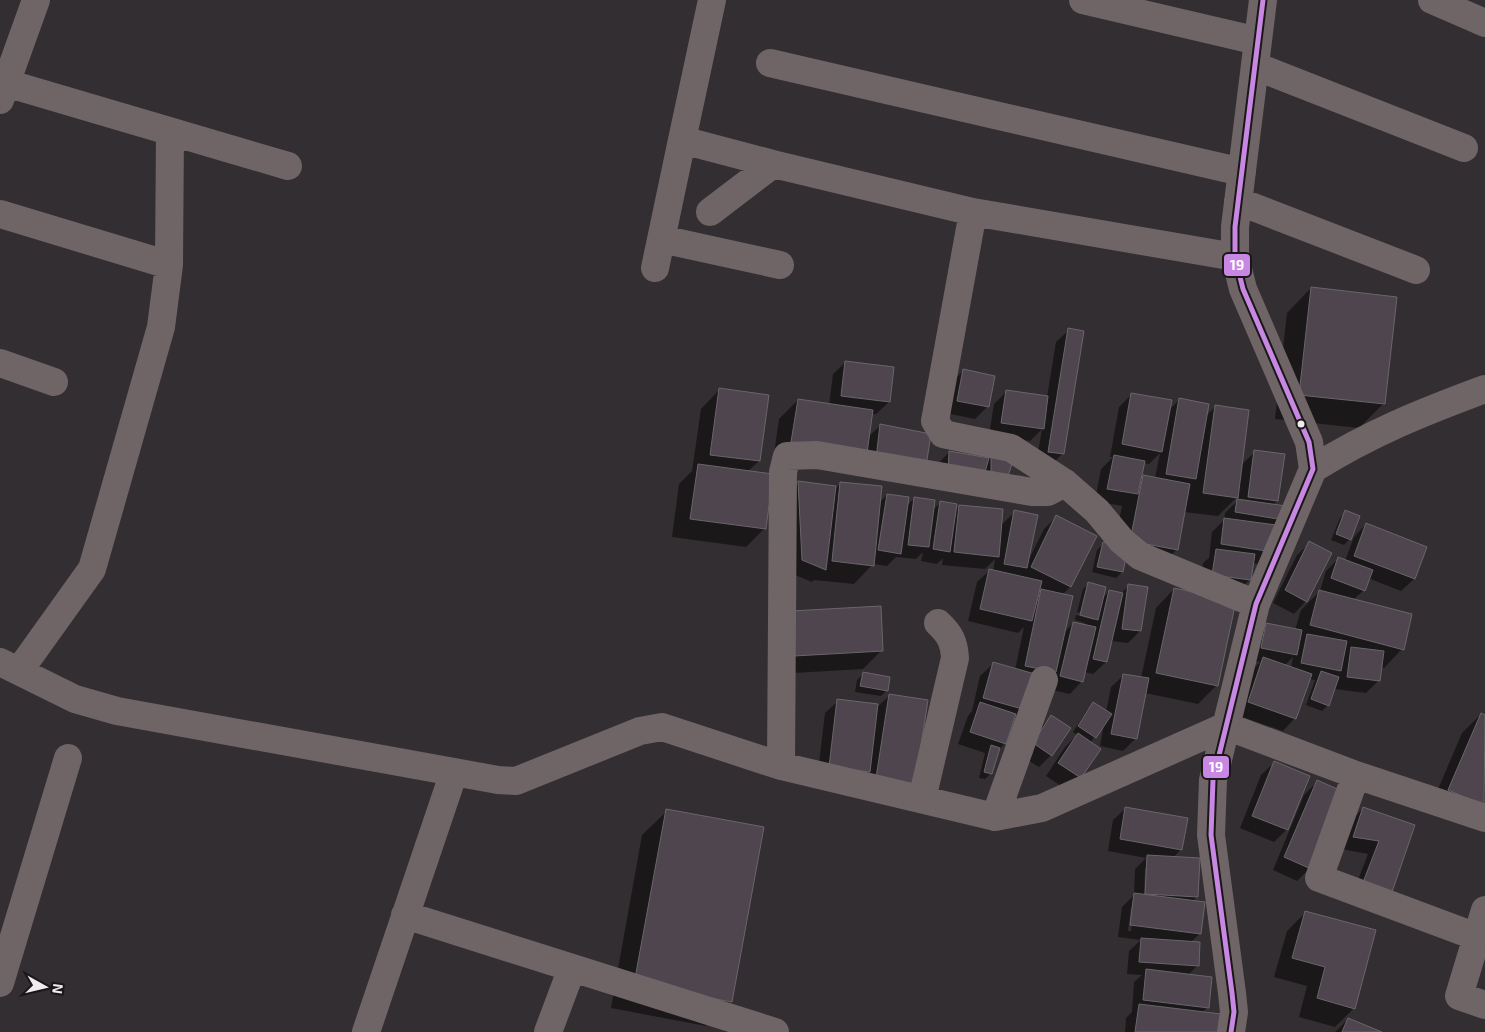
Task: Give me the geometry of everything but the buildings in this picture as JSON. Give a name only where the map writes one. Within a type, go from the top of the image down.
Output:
[{"type":"street","points":[[36,0],[3,92],[170,132],[288,166]]},
{"type":"street","points":[[655,268],[712,0]]},
{"type":"street","points":[[1083,0],[1256,53],[1464,148]]},
{"type":"street","points":[[1230,1032],[1233,1002],[1211,835],[1210,809],[1213,780],[1256,604],[1313,468],[1309,442],[1243,289],[1235,257],[1235,227],[1263,0]]},
{"type":"street","points":[[1432,0],[1485,23]]},
{"type":"street","points":[[770,63],[1242,172]]},
{"type":"street","points":[[170,132],[170,265],[161,328],[92,569],[9,667],[76,699],[117,711],[498,780],[516,780],[640,732],[662,727],[781,766],[995,817],[1042,808],[1226,726],[1356,774],[1485,818]]},
{"type":"street","points":[[682,140],[973,212],[1235,257]]},
{"type":"street","points":[[710,212],[773,164]]},
{"type":"street","points":[[1238,201],[1416,270]]},
{"type":"street","points":[[973,212],[935,421],[943,434],[1011,448],[1065,483],[1097,511],[1122,541],[1140,556],[1256,604]]},
{"type":"street","points":[[0,214],[170,265]]},
{"type":"street","points":[[661,239],[780,265]]},
{"type":"street","points":[[0,363],[54,382]]},
{"type":"street","points":[[1313,468],[1353,443],[1411,417],[1485,389]]},
{"type":"street","points":[[781,766],[783,472],[787,456],[818,455],[1032,492],[1048,492],[1065,483]]},
{"type":"street","points":[[922,799],[955,658],[954,643],[948,632],[938,623]]},
{"type":"street","points":[[995,817],[1044,680]]},
{"type":"street","points":[[0,983],[68,758]]},
{"type":"street","points":[[366,1032],[454,772]]},
{"type":"street","points":[[1356,774],[1319,878],[1477,937]]},
{"type":"street","points":[[1485,910],[1459,996],[1485,1005]]},
{"type":"street","points":[[406,915],[572,968],[705,1022],[775,1032]]},
{"type":"street","points":[[548,1032],[572,968]]},
{"type":"transit line","name":"19","points":[[1231,1032],[1234,1012],[1211,835],[1213,780],[1256,604],[1313,469],[1309,442],[1243,289],[1235,257],[1235,227],[1263,0]]}]
